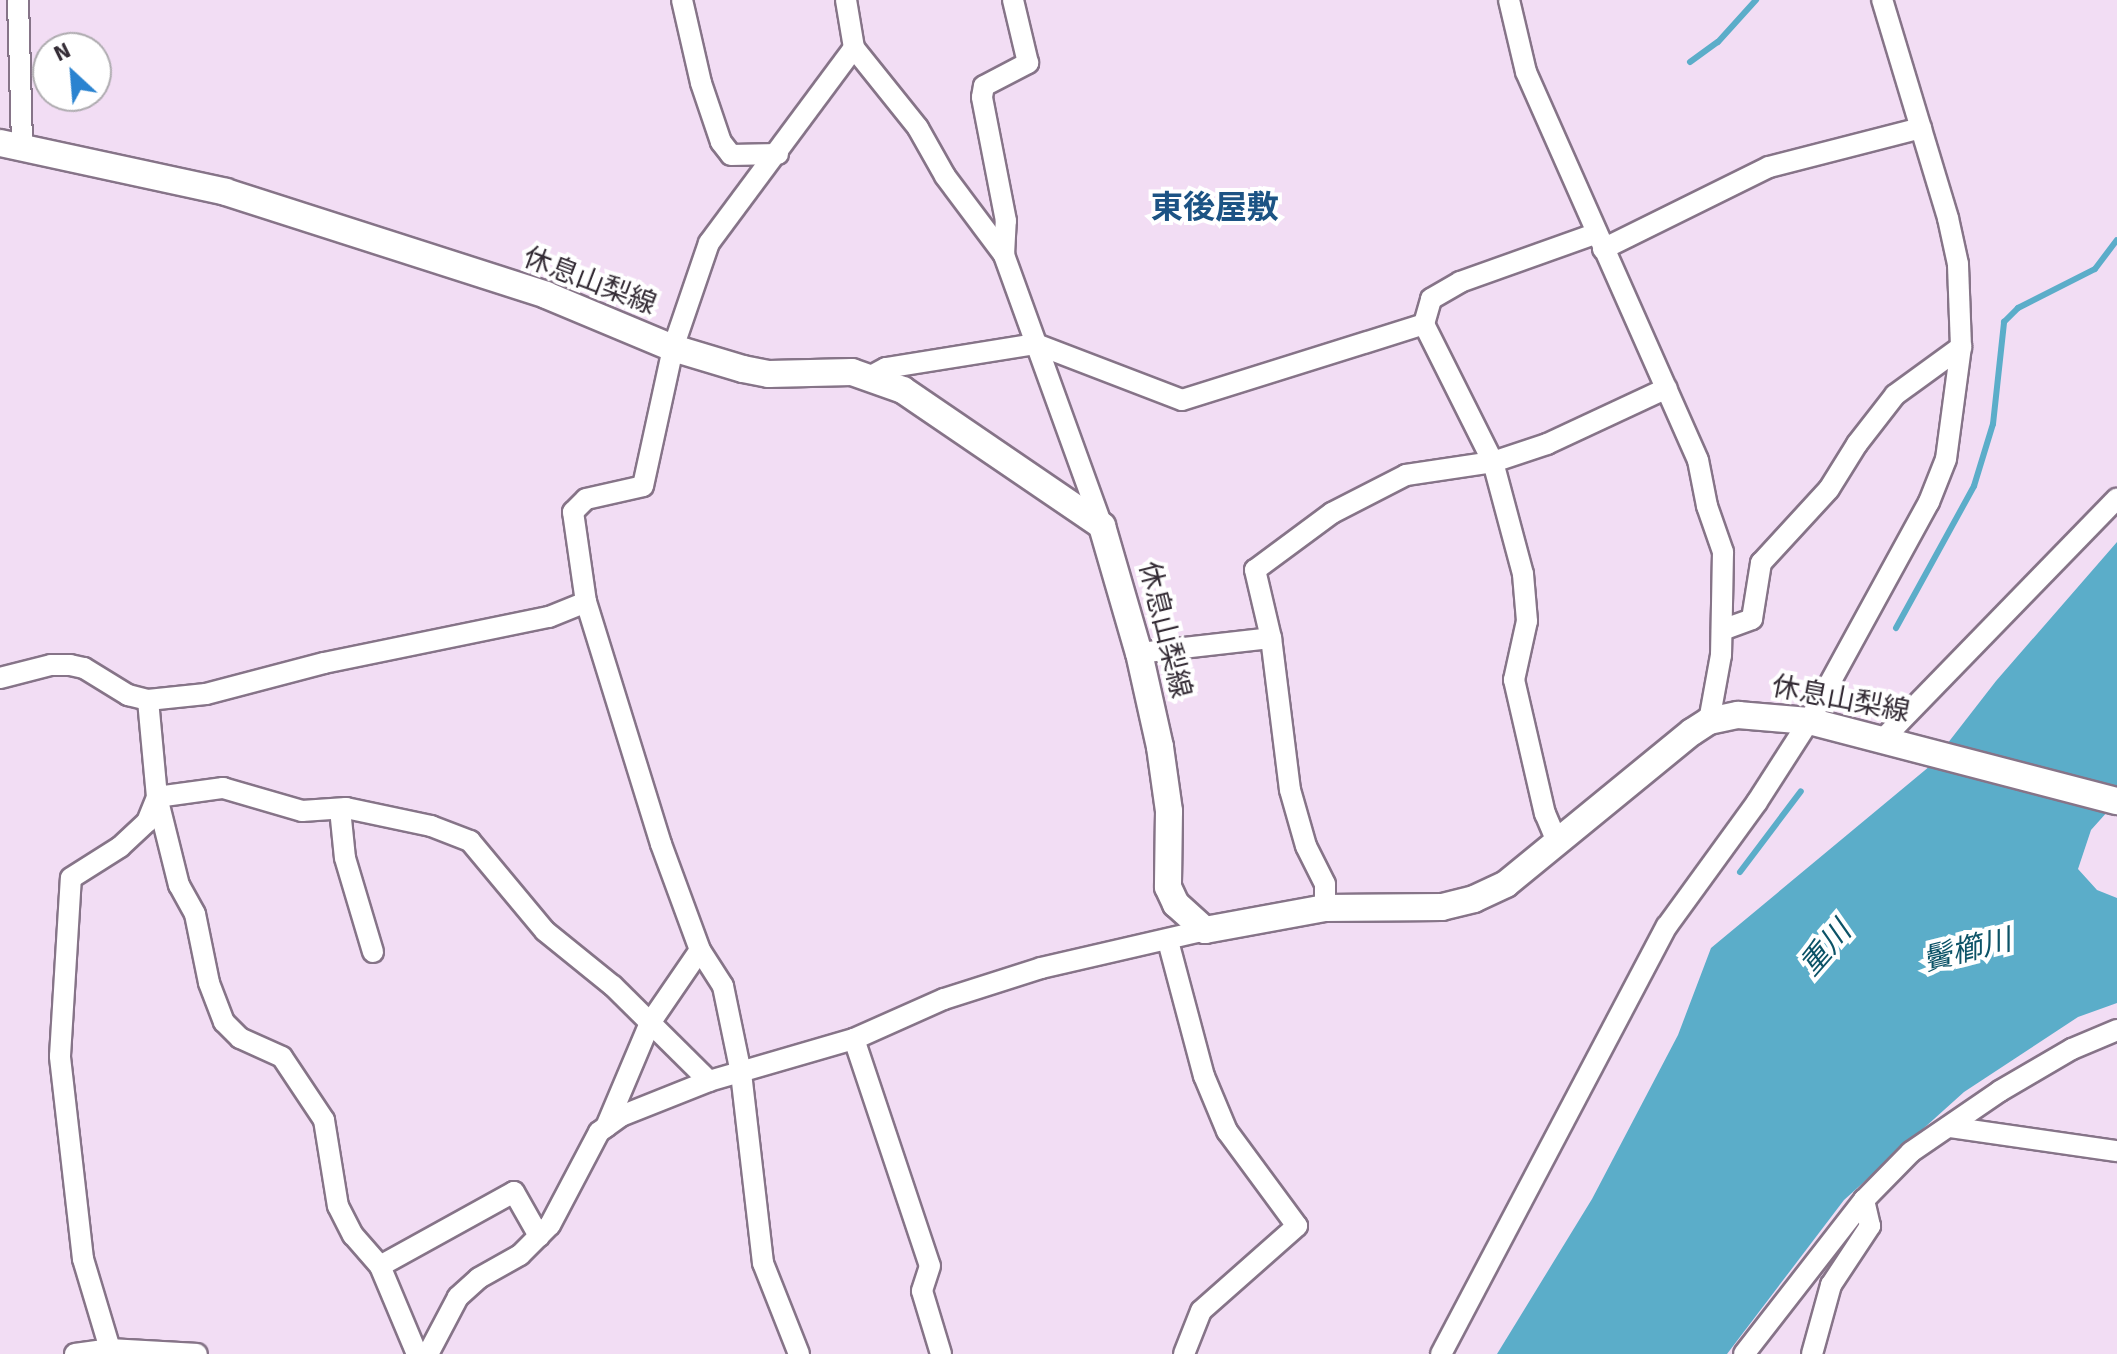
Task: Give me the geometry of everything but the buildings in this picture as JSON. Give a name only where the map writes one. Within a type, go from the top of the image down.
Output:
[{"type":"main road","name":"休息山梨線","points":[[11,145],[226,192],[546,295],[673,348],[769,374],[852,372],[903,390],[1102,526],[1114,556],[1160,747],[1169,811],[1168,887],[1176,904],[1205,930],[1325,908],[1442,907],[1474,899],[1506,884],[1558,844],[1672,745],[1709,721],[1762,714],[1809,721],[2117,801]]},
{"type":"street","points":[[11,145],[18,0]]},
{"type":"street","points":[[682,0],[701,83],[721,142],[731,155],[778,154]]},
{"type":"street","points":[[846,0],[854,48],[918,128],[945,176],[1004,255],[1102,526]]},
{"type":"street","points":[[1004,255],[1006,221],[982,97],[984,86],[1028,63],[1013,0]]},
{"type":"street","points":[[1509,0],[1526,72],[1698,460],[1707,506],[1723,552],[1722,630],[1709,721]]},
{"type":"street","points":[[1441,1354],[1667,926],[1757,802],[1809,721],[1929,502],[1946,459],[1961,347],[1958,264],[1882,0]]},
{"type":"street","points":[[799,1354],[763,1263],[741,1073],[723,986],[700,950],[661,844],[586,602],[573,512],[586,499],[643,486],[673,348],[709,243],[854,48]]},
{"type":"street","points":[[1558,844],[1545,814],[1514,680],[1527,621],[1523,574],[1493,462],[1424,324],[1431,299],[1460,282],[1599,242],[1769,167],[1921,128]]},
{"type":"street","points":[[869,377],[886,368],[1036,344],[1182,400],[1424,324]]},
{"type":"street","points":[[1722,630],[1752,619],[1761,563],[1829,489],[1857,444],[1895,395],[1961,347]]},
{"type":"street","points":[[1325,908],[1325,884],[1306,846],[1290,790],[1271,638],[1255,570],[1332,513],[1406,475],[1493,462],[1547,444],[1667,388]]},
{"type":"street","points":[[1890,740],[2117,498]]},
{"type":"street","points":[[0,678],[51,665],[70,665],[84,668],[128,695],[148,700],[206,694],[324,663],[549,617],[586,602]]},
{"type":"street","points":[[1139,653],[1271,638]]},
{"type":"street","points":[[148,700],[157,797],[179,885],[195,914],[209,983],[224,1022],[240,1038],[282,1057],[324,1120],[338,1206],[353,1235],[380,1266],[417,1354]]},
{"type":"street","points":[[157,797],[223,788],[302,811],[340,809],[431,826],[470,841],[545,931],[613,986],[709,1081]]},
{"type":"street","points":[[110,1349],[83,1259],[60,1056],[71,878],[120,847],[147,822],[157,797]]},
{"type":"street","points":[[340,809],[345,858],[373,952]]},
{"type":"street","points":[[428,1354],[458,1297],[479,1278],[520,1255],[550,1225],[599,1132],[621,1116],[709,1081],[854,1039],[944,999],[1041,968],[1205,930]]},
{"type":"street","points":[[1168,941],[1204,1076],[1227,1131],[1297,1226],[1201,1311],[1184,1354]]},
{"type":"street","points":[[606,1127],[650,1023],[700,950]]},
{"type":"street","points":[[1744,1354],[1864,1200],[1911,1152],[2012,1084],[2072,1049],[2117,1030]]},
{"type":"street","points":[[854,1039],[930,1266],[922,1291],[941,1354]]},
{"type":"street","points":[[1950,1127],[2117,1151]]},
{"type":"street","points":[[380,1266],[514,1192],[539,1236]]},
{"type":"street","points":[[1812,1354],[1831,1285],[1870,1226],[1864,1200]]},
{"type":"street","points":[[75,1354],[110,1349],[197,1354]]},
{"type":"water","points":[[2117,542],[2117,801],[2091,830],[2078,869],[2097,890],[2117,898],[2117,1003],[2078,1017],[1964,1092],[1844,1200],[1727,1354],[1497,1354],[1592,1199],[1678,1035],[1711,948],[1930,766],[1996,681]]},
{"type":"waterway","points":[[1690,62],[1718,42],[1756,0]]},
{"type":"waterway","points":[[1896,628],[1974,486],[1993,424],[2004,322],[2018,308],[2095,269],[2117,240]]},
{"type":"waterway","points":[[1740,872],[1801,791]]},
{"type":"district","name":"東後屋敷","points":[[1215,208]]},
{"type":"water label","name":"重川","points":[[1826,949]]},
{"type":"water label","name":"鬢櫛川","points":[[1967,951]]}]
